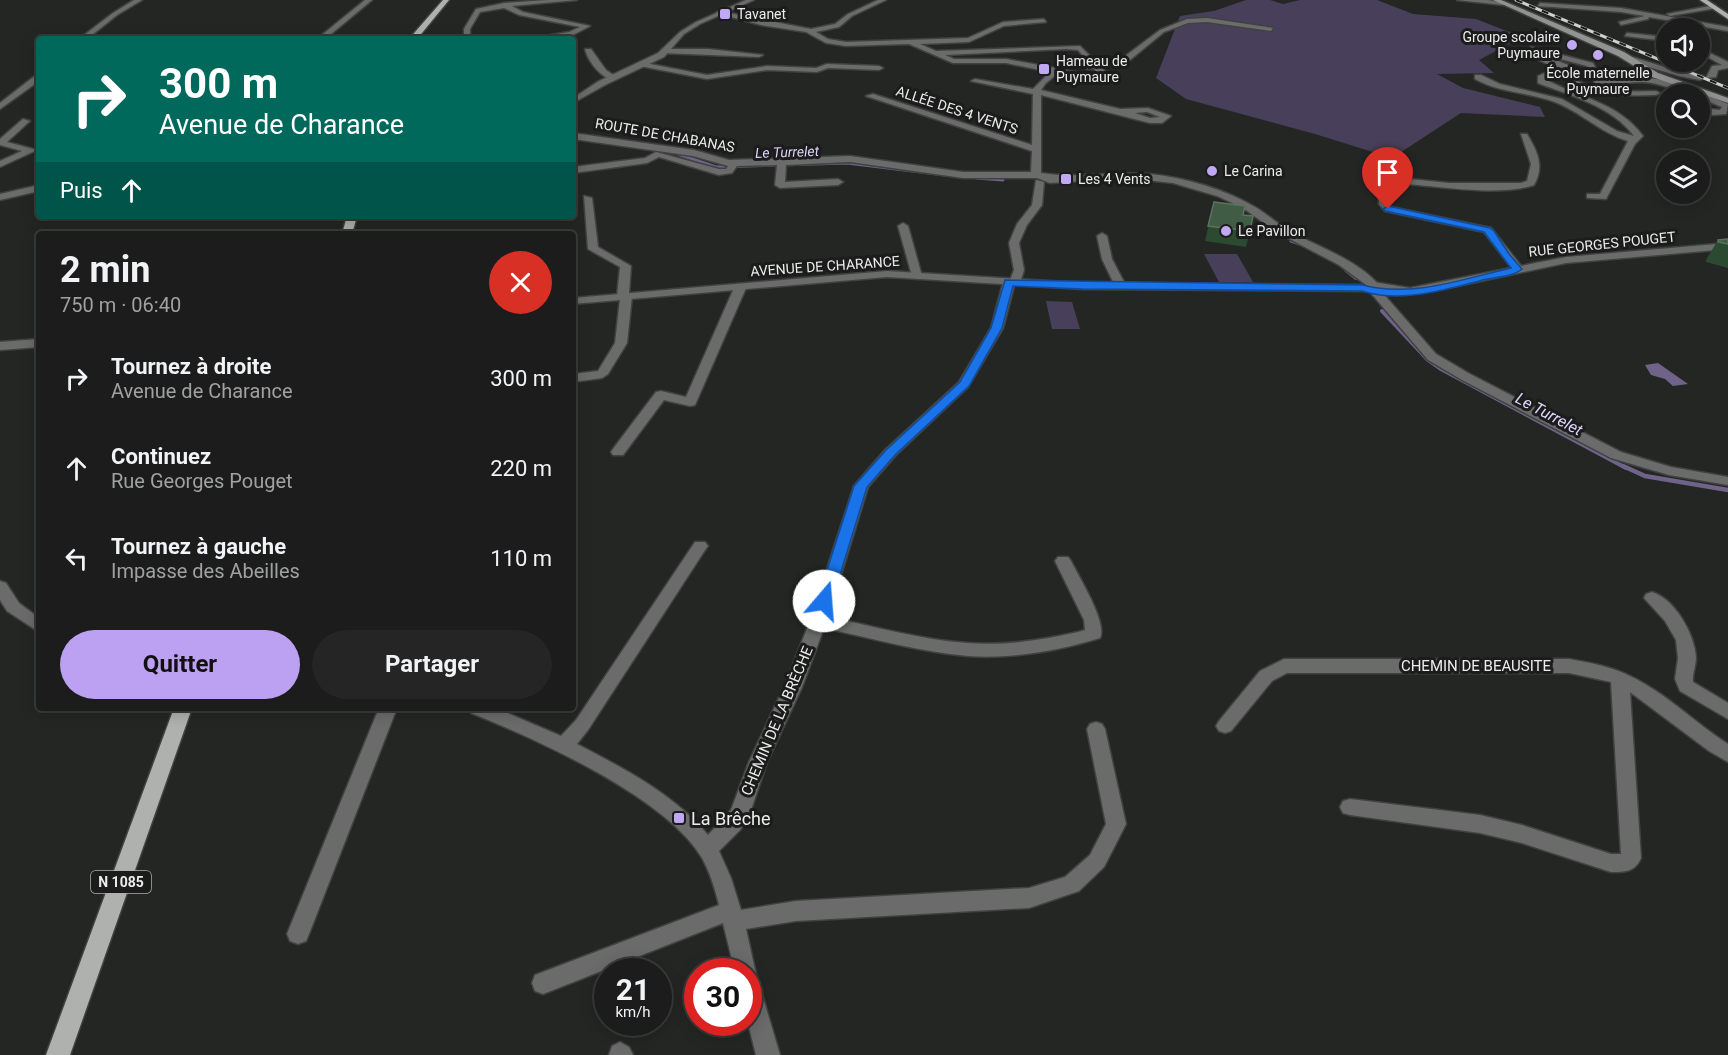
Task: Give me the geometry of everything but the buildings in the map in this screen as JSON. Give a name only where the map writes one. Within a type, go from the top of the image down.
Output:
[{"type":"main road","points":[[416,36],[446,0]]},
{"type":"main road","points":[[1500,1],[1629,58],[1655,75],[1727,104]]},
{"type":"main road","points":[[1704,1],[1728,17]]},
{"type":"main road","points":[[1715,7],[1721,1]]},
{"type":"main road","name":"N 1085","points":[[58,1055],[182,711]]},
{"type":"street","points":[[87,36],[115,14],[139,0]]},
{"type":"street","points":[[325,36],[369,0]]},
{"type":"street","points":[[466,36],[466,29],[478,9],[574,0]]},
{"type":"street","points":[[576,100],[612,78],[665,51],[682,33],[719,13],[752,0]]},
{"type":"street","points":[[719,13],[761,23],[812,31],[837,26],[850,15],[884,0]]},
{"type":"street","points":[[1460,0],[1500,1]]},
{"type":"street","points":[[1704,1],[1721,1]]},
{"type":"street","points":[[505,5],[521,14],[587,26],[571,34],[555,36]]},
{"type":"street","points":[[1540,5],[1608,9],[1728,29]]},
{"type":"street","points":[[1620,23],[1715,7]]},
{"type":"street","points":[[1037,93],[1039,85],[1054,71],[1122,62],[1162,31],[1187,21],[1207,20],[1271,29]]},
{"type":"street","points":[[812,31],[826,41],[840,43],[912,43],[969,40],[1003,24],[1044,21]]},
{"type":"street","points":[[1628,35],[1656,38]]},
{"type":"street","points":[[912,43],[936,53],[960,62],[1006,62],[1109,81],[1080,48],[936,53]]},
{"type":"street","points":[[1656,87],[1606,85],[1598,81],[1592,67],[1586,63],[1541,50],[1529,51],[1568,68],[1569,80],[1585,87],[1602,91],[1656,93]]},
{"type":"street","points":[[588,51],[603,72],[612,78]]},
{"type":"street","points":[[665,51],[708,51],[759,55]]},
{"type":"street","points":[[1710,56],[1728,66]]},
{"type":"street","points":[[1629,58],[1642,60],[1676,75],[1700,78]]},
{"type":"street","points":[[1546,59],[1560,69],[1540,80],[1594,102],[1614,114],[1639,136],[1634,140],[1603,196],[1590,196]]},
{"type":"street","points":[[643,64],[707,77],[767,68],[817,70],[827,66],[879,68]]},
{"type":"street","points":[[1709,76],[1713,75],[1715,68],[1728,66]]},
{"type":"street","points":[[1478,77],[1497,86],[1557,100],[1587,114],[1619,137],[1634,140]]},
{"type":"street","points":[[0,107],[36,79]]},
{"type":"street","points":[[975,81],[1064,97],[1118,112]]},
{"type":"street","points":[[1598,81],[1651,81],[1684,88],[1727,104],[1724,111],[1710,112]]},
{"type":"street","name":"CHEMIN DE LA BRÈCHE","points":[[708,849],[733,824],[740,813],[818,621],[861,486],[890,453],[964,384],[997,328],[1011,283],[1019,270],[1014,243],[1022,224],[1037,205],[1035,149],[1037,93]]},
{"type":"street","name":"ALLÉE DES 4 VENTS","points":[[870,96],[1035,149]]},
{"type":"street","points":[[26,121],[1,143],[35,149]]},
{"type":"street","name":"ROUTE DE CHABANAS","points":[[576,136],[694,153],[732,166],[781,165],[850,159],[942,172],[1037,178],[1060,179],[1141,174],[1197,185],[1249,207],[1285,233],[1340,261],[1375,289],[1408,333],[1432,357],[1476,383],[1616,455],[1670,471],[1728,481]]},
{"type":"street","points":[[1518,269],[1505,256],[1491,232],[1487,230],[1398,212],[1385,207],[1384,181],[1449,186],[1522,186],[1531,183],[1535,175],[1536,156],[1524,136]]},
{"type":"street","points":[[576,143],[656,155],[710,171],[732,166]]},
{"type":"street","points":[[0,165],[35,149]]},
{"type":"street","points":[[576,170],[647,160],[656,155]]},
{"type":"street","points":[[777,198],[781,165]]},
{"type":"street","points":[[780,185],[838,182]]},
{"type":"street","points":[[0,197],[36,189]]},
{"type":"street","points":[[576,378],[602,374],[621,343],[625,296],[626,266],[593,249],[588,198]]},
{"type":"street","points":[[903,226],[917,276]]},
{"type":"street","points":[[1102,236],[1107,259],[1120,286]]},
{"type":"street","name":"RUE GEORGES POUGET","points":[[1375,289],[1410,291],[1438,288],[1566,260],[1728,246]]},
{"type":"street","name":"AVENUE DE CHARANCE","points":[[576,301],[887,274],[1011,283],[1375,289]]},
{"type":"street","points":[[618,452],[662,395],[690,402],[740,288]]},
{"type":"street","points":[[0,346],[36,343]]},
{"type":"street","points":[[563,747],[582,725],[700,546]]},
{"type":"street","points":[[818,621],[955,648],[1004,648],[1094,634],[1092,620],[1063,561]]},
{"type":"street","points":[[0,587],[13,607],[36,624]]},
{"type":"street","points":[[1652,598],[1663,607],[1680,632],[1688,659],[1683,676],[1686,686],[1728,712]]},
{"type":"street","name":"CHEMIN DE BEAUSITE","points":[[1225,726],[1266,676],[1284,666],[1569,666],[1595,670],[1632,684],[1728,754]]},
{"type":"street","points":[[1350,807],[1480,824],[1522,834],[1611,863],[1625,863],[1631,858],[1620,679]]},
{"type":"street","points":[[298,934],[387,711]]},
{"type":"street","points":[[484,711],[563,747],[624,779],[679,818],[708,849],[731,916],[742,958]]},
{"type":"street","points":[[543,983],[731,916],[1029,898],[1071,884],[1097,861],[1116,824],[1096,729]]},
{"type":"street","points":[[762,1033],[768,1055]]},
{"type":"shaded area","points":[[1246,0],[1270,0],[1283,4],[1300,0],[1377,0],[1413,14],[1476,19],[1522,37],[1479,60],[1494,73],[1437,74],[1463,88],[1540,107],[1545,117],[1461,113],[1392,158],[1315,134],[1186,99],[1156,78],[1180,16],[1214,11]]},
{"type":"shaded area","points":[[1204,254],[1237,254],[1253,282],[1219,282]]},
{"type":"shaded area","points":[[1046,301],[1072,302],[1080,329],[1052,329]]},
{"type":"shaded area","points":[[1658,363],[1688,384],[1673,386],[1665,379],[1651,375],[1645,365]]},
{"type":"waterway","name":"Le Turrelet","points":[[614,144],[675,153],[716,167],[847,163],[962,177]]},
{"type":"waterway","name":"Le Turrelet","points":[[976,178],[1003,180]]},
{"type":"waterway","name":"Le Turrelet","points":[[1291,241],[1305,246]]},
{"type":"waterway","name":"Le Turrelet","points":[[1346,270],[1356,278]]},
{"type":"waterway","name":"Le Turrelet","points":[[1382,311],[1427,359],[1441,369],[1626,468]]},
{"type":"waterway","name":"Le Turrelet","points":[[1623,466],[1645,476],[1728,490]]},
{"type":"railway","points":[[1516,0],[1728,88]]},
{"type":"place","name":"Tavanet","points":[[725,14]]},
{"type":"place","name":"Groupe scolaire Puymaure","points":[[1572,45]]},
{"type":"place","name":"École maternelle Puymaure","points":[[1598,55]]},
{"type":"place","name":"Hameau de Puymaure","points":[[1044,69]]},
{"type":"place","name":"Le Carina","points":[[1212,171]]},
{"type":"place","name":"Les 4 Vents","points":[[1066,179]]},
{"type":"place","name":"Le Pavillon","points":[[1226,231]]},
{"type":"place","name":"La Brêche","points":[[679,818]]},
{"type":"route","points":[[824,601],[861,486],[890,453],[964,384],[997,328],[1009,283],[1082,286],[1367,288],[1376,292],[1402,292],[1438,288],[1518,269],[1505,256],[1491,232],[1487,230],[1388,209]]}]
